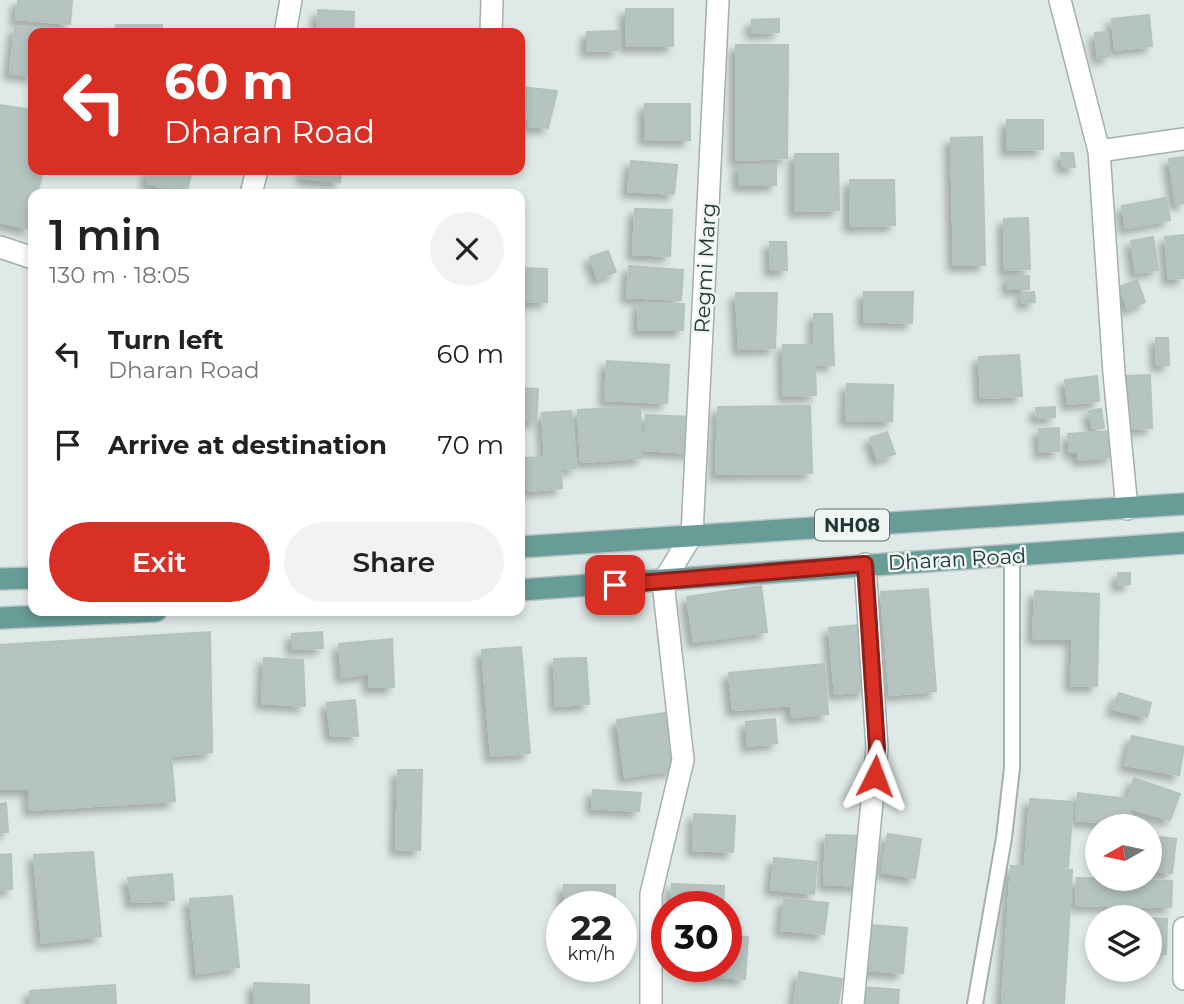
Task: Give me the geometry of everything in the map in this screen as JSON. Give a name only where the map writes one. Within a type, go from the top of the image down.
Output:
[{"type":"main road","name":"Dharan Road","points":[[525,547],[1184,504]]},
{"type":"main road","name":"Dharan Road","points":[[525,590],[1184,543]]},
{"type":"main road","points":[[0,579],[28,578]]},
{"type":"main road","points":[[0,618],[43,616]]},
{"type":"street","points":[[286,28],[291,0]]},
{"type":"street","points":[[491,28],[492,0]]},
{"type":"street","name":"Regmi Marg","points":[[692,535],[718,0]]},
{"type":"street","points":[[1059,0],[1099,152],[1114,373],[1127,509]]},
{"type":"street","points":[[1099,152],[1184,139]]},
{"type":"street","points":[[0,247],[28,256]]},
{"type":"street","points":[[651,1004],[650,894],[684,760],[663,582],[692,535]]},
{"type":"street","points":[[853,1004],[877,748],[865,564]]},
{"type":"street","points":[[1184,928],[1184,979]]},
{"type":"lane","points":[[975,1004],[1004,838],[1012,768],[1012,556]]},
{"type":"building","points":[[18,0],[72,0],[70,24],[16,19]]},
{"type":"building","points":[[626,9],[673,9],[673,46],[626,46]]},
{"type":"building","points":[[318,10],[354,12],[353,28],[317,28]]},
{"type":"building","points":[[1149,15],[1152,46],[1115,50],[1112,19]]},
{"type":"building","points":[[779,19],[779,32],[752,33],[752,20]]},
{"type":"building","points":[[116,25],[162,25],[162,28],[116,28]]},
{"type":"building","points":[[15,27],[28,28],[28,75],[10,73]]},
{"type":"building","points":[[618,31],[618,50],[587,51],[587,32]]},
{"type":"building","points":[[1106,32],[1110,56],[1098,58],[1095,33]]},
{"type":"building","points":[[736,45],[788,45],[787,158],[736,160]]},
{"type":"building","points":[[525,87],[557,91],[548,128],[529,126]]},
{"type":"building","points":[[645,104],[690,104],[690,140],[645,139]]},
{"type":"building","points":[[0,105],[28,109],[28,175],[42,175],[38,189],[28,189],[28,229],[0,222]]},
{"type":"building","points":[[1007,120],[1043,120],[1043,149],[1007,150]]},
{"type":"building","points":[[982,137],[985,265],[954,265],[951,138]]},
{"type":"building","points":[[1061,153],[1073,153],[1075,167],[1063,167]]},
{"type":"building","points":[[795,154],[838,154],[839,210],[795,211]]},
{"type":"building","points":[[1184,157],[1184,203],[1176,204],[1169,159]]},
{"type":"building","points":[[631,161],[677,165],[674,194],[628,191]]},
{"type":"building","points":[[739,165],[776,165],[776,185],[739,185]]},
{"type":"building","points":[[148,175],[191,175],[187,189],[168,189],[147,183]]},
{"type":"building","points":[[303,175],[341,175],[340,182],[303,178]]},
{"type":"building","points":[[850,180],[894,180],[895,225],[850,226]]},
{"type":"building","points":[[1166,198],[1170,220],[1126,228],[1122,206]]},
{"type":"building","points":[[635,209],[672,210],[670,256],[633,254]]},
{"type":"building","points":[[1028,218],[1030,269],[1005,270],[1004,219]]},
{"type":"building","points":[[1184,235],[1184,278],[1169,279],[1165,237]]},
{"type":"building","points":[[1153,237],[1158,270],[1136,273],[1131,241]]},
{"type":"building","points":[[770,242],[786,242],[787,270],[771,270]]},
{"type":"building","points":[[608,251],[616,272],[598,279],[590,257]]},
{"type":"building","points":[[629,266],[683,270],[681,300],[627,297]]},
{"type":"building","points":[[525,268],[547,269],[547,302],[525,301]]},
{"type":"building","points":[[1008,276],[1029,276],[1029,289],[1008,289]]},
{"type":"building","points":[[1137,280],[1145,302],[1128,309],[1120,287]]},
{"type":"building","points":[[864,292],[913,292],[912,323],[864,321]]},
{"type":"building","points":[[1034,292],[1035,302],[1023,303],[1022,293]]},
{"type":"building","points":[[736,293],[777,293],[775,348],[739,349]]},
{"type":"building","points":[[639,303],[684,304],[683,330],[638,330]]},
{"type":"building","points":[[814,314],[832,314],[834,365],[815,364]]},
{"type":"building","points":[[1156,338],[1168,338],[1169,365],[1157,365]]},
{"type":"building","points":[[783,345],[814,345],[816,395],[784,396]]},
{"type":"building","points":[[1019,355],[1022,396],[981,398],[979,357]]},
{"type":"building","points":[[607,361],[669,365],[667,403],[605,400]]},
{"type":"building","points":[[1150,375],[1152,428],[1128,429],[1126,376]]},
{"type":"building","points":[[1097,376],[1099,401],[1068,404],[1065,380]]},
{"type":"building","points":[[847,384],[893,385],[892,421],[846,420]]},
{"type":"building","points":[[525,388],[538,389],[536,421],[525,420]]},
{"type":"building","points":[[810,406],[812,473],[716,474],[718,407]]},
{"type":"building","points":[[640,407],[642,458],[581,462],[578,410]]},
{"type":"building","points":[[1055,407],[1055,417],[1037,418],[1036,408]]},
{"type":"building","points":[[1101,409],[1104,428],[1093,429],[1089,411]]},
{"type":"building","points":[[571,411],[576,468],[561,469],[562,488],[528,491],[525,458],[545,457],[542,413]]},
{"type":"building","points":[[646,415],[693,417],[692,453],[644,450]]},
{"type":"building","points":[[1059,428],[1059,451],[1040,452],[1039,429]]},
{"type":"building","points":[[1110,431],[1112,457],[1079,460],[1078,452],[1070,452],[1068,434]]},
{"type":"building","points":[[887,432],[895,454],[878,460],[870,438]]},
{"type":"building","points":[[1118,573],[1130,573],[1130,584],[1118,585]]},
{"type":"building","points":[[761,586],[767,632],[694,642],[687,597]]},
{"type":"building","points":[[928,589],[936,691],[890,695],[881,592]]},
{"type":"building","points":[[1035,591],[1099,594],[1097,686],[1071,685],[1073,639],[1033,638]]},
{"type":"building","points":[[860,625],[865,691],[835,694],[829,628]]},
{"type":"building","points":[[210,632],[212,752],[171,756],[175,801],[30,810],[29,789],[0,789],[0,645]]},
{"type":"building","points":[[322,632],[323,648],[292,649],[292,634]]},
{"type":"building","points":[[392,639],[394,687],[369,687],[370,673],[342,677],[339,644]]},
{"type":"building","points":[[521,647],[530,753],[491,756],[482,650]]},
{"type":"building","points":[[264,658],[303,660],[305,706],[262,703]]},
{"type":"building","points":[[586,658],[589,704],[556,706],[554,659]]},
{"type":"building","points":[[824,664],[828,714],[792,717],[791,705],[733,710],[729,673]]},
{"type":"building","points":[[1119,693],[1151,703],[1147,717],[1112,709]]},
{"type":"building","points":[[355,700],[358,736],[331,735],[327,703]]},
{"type":"building","points":[[666,713],[674,770],[625,777],[617,720]]},
{"type":"building","points":[[775,719],[777,743],[748,746],[746,722]]},
{"type":"building","points":[[1132,736],[1184,747],[1179,775],[1125,765]]},
{"type":"building","points":[[398,770],[422,770],[420,850],[396,849]]},
{"type":"building","points":[[1134,778],[1180,794],[1170,820],[1162,818],[1162,814],[1150,814],[1130,808],[1129,814],[1085,814],[1085,821],[1076,820],[1078,793],[1128,799]]},
{"type":"building","points":[[593,790],[641,793],[639,811],[592,808]]},
{"type":"building","points":[[1030,799],[1073,802],[1068,867],[1025,864]]},
{"type":"building","points":[[6,803],[8,832],[0,832],[0,804]]},
{"type":"building","points":[[694,814],[735,816],[733,852],[693,850]]},
{"type":"building","points":[[888,834],[921,839],[915,878],[882,872]]},
{"type":"building","points":[[826,835],[863,836],[861,886],[824,884]]},
{"type":"building","points":[[1162,837],[1176,839],[1172,873],[1162,872]]},
{"type":"building","points":[[93,852],[101,936],[42,943],[34,855]]},
{"type":"building","points":[[11,854],[12,889],[0,890],[0,855]]},
{"type":"building","points":[[774,858],[817,862],[814,894],[771,889]]},
{"type":"building","points":[[1011,866],[1072,870],[1064,1004],[1002,1004]]},
{"type":"building","points":[[172,874],[174,900],[132,902],[128,878]]},
{"type":"building","points":[[1077,878],[1085,878],[1085,891],[1162,891],[1162,881],[1172,881],[1171,907],[1076,905]]},
{"type":"building","points":[[672,884],[724,886],[724,891],[672,891]]},
{"type":"building","points":[[564,885],[615,885],[615,891],[564,891]]},
{"type":"building","points":[[232,896],[239,967],[197,974],[190,899]]},
{"type":"building","points":[[784,899],[828,903],[824,934],[781,930]]},
{"type":"building","points":[[1162,919],[1167,919],[1166,954],[1162,954]]},
{"type":"building","points":[[870,925],[907,928],[903,973],[866,970]]},
{"type":"building","points":[[742,936],[748,937],[745,979],[742,979]]},
{"type":"building","points":[[799,972],[842,979],[838,1004],[794,1004]]},
{"type":"building","points":[[254,983],[309,985],[309,1004],[254,1004]]},
{"type":"building","points":[[115,985],[116,1004],[31,1004],[30,991]]},
{"type":"building","points":[[863,987],[899,990],[898,1004],[861,1004]]},
{"type":"route","points":[[615,585],[865,564],[877,748],[875,776]]}]
